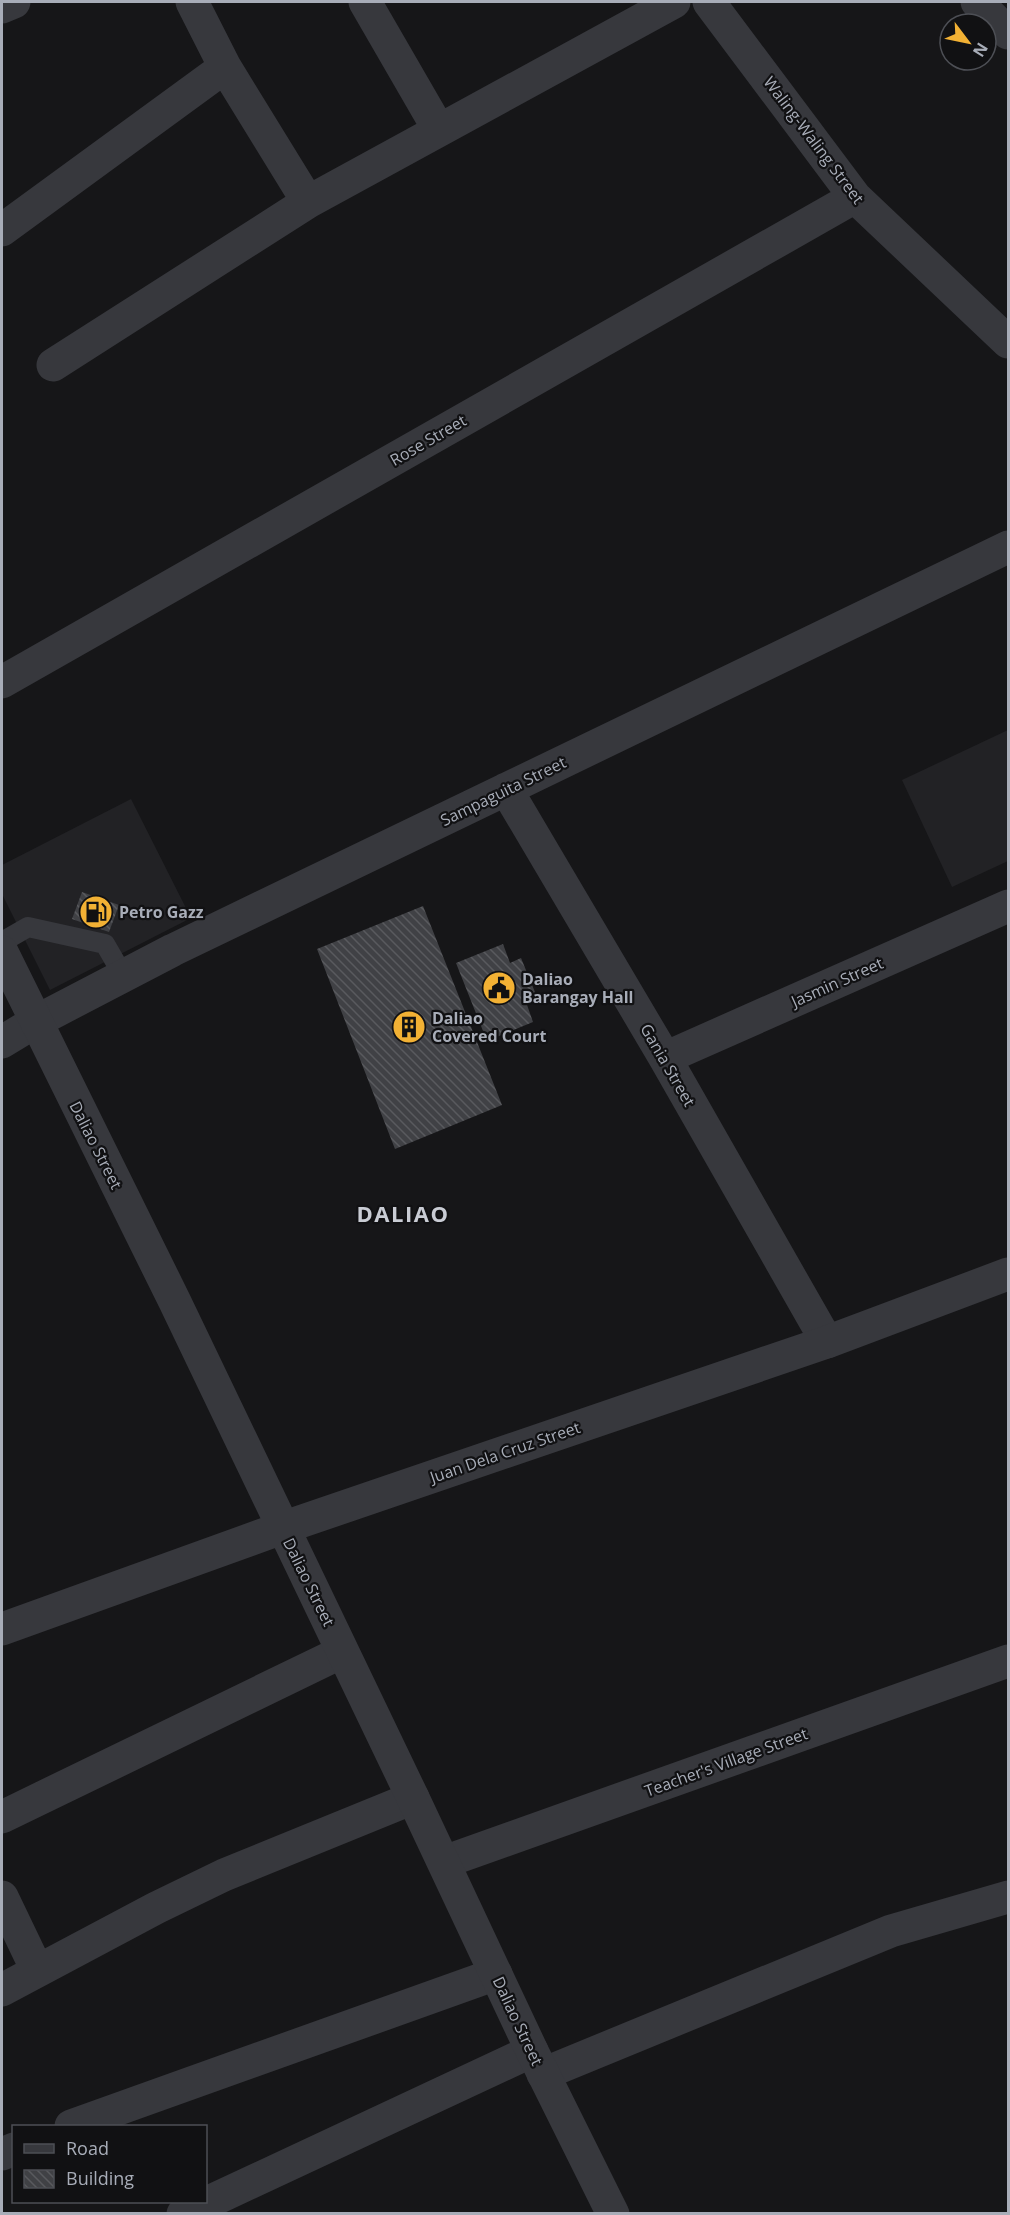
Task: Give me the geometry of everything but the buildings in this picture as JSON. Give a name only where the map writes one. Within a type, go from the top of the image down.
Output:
[{"type":"street","points":[[2,8],[14,2]]},
{"type":"street","points":[[365,2],[439,130]]},
{"type":"street","points":[[54,365],[308,202],[674,2]]},
{"type":"street","name":"Waling-Waling Street","points":[[709,2],[855,197],[1008,342]]},
{"type":"street","points":[[976,2],[1008,33]]},
{"type":"street","points":[[201,4],[225,67],[308,202]]},
{"type":"street","points":[[2,230],[225,67]]},
{"type":"street","name":"Rose Street","points":[[2,682],[855,197]]},
{"type":"street","name":"Sampaguita Street","points":[[2,1042],[35,1022],[173,950],[1008,546]]},
{"type":"street","name":"Gania Street","points":[[506,789],[665,1058],[827,1342]]},
{"type":"street","name":"Jasmin Street","points":[[665,1058],[1008,906]]},
{"type":"street","name":"Daliao Street","points":[[2,952],[175,1302],[538,2062],[613,2214]]},
{"type":"street","name":"Juan Dela Cruz Street","points":[[2,1629],[282,1528],[827,1342],[1008,1274]]},
{"type":"street","points":[[2,1817],[342,1652]]},
{"type":"street","name":"Teacher's Village Street","points":[[444,1862],[1008,1661]]},
{"type":"street","points":[[2,1990],[224,1875],[413,1798]]},
{"type":"street","points":[[183,2214],[538,2062],[891,1931],[1008,1897]]},
{"type":"street","points":[[2,1898],[37,1970]]},
{"type":"street","points":[[77,2125],[496,1974]]},
{"type":"lane","points":[[2,942],[28,927],[105,944],[124,977]]},
{"type":"shaded area","points":[[1008,730],[1008,861],[952,887],[902,780]]},
{"type":"shaded area","points":[[131,799],[191,918],[50,990],[2,894],[2,865]]},
{"type":"place","name":"Petro Gazz","points":[[96,912]]},
{"type":"place","name":"Daliao Barangay Hall","points":[[499,988]]},
{"type":"place","name":"Daliao Covered Court","points":[[409,1027]]},
{"type":"district","name":"DALIAO","points":[[403,1213]]}]
